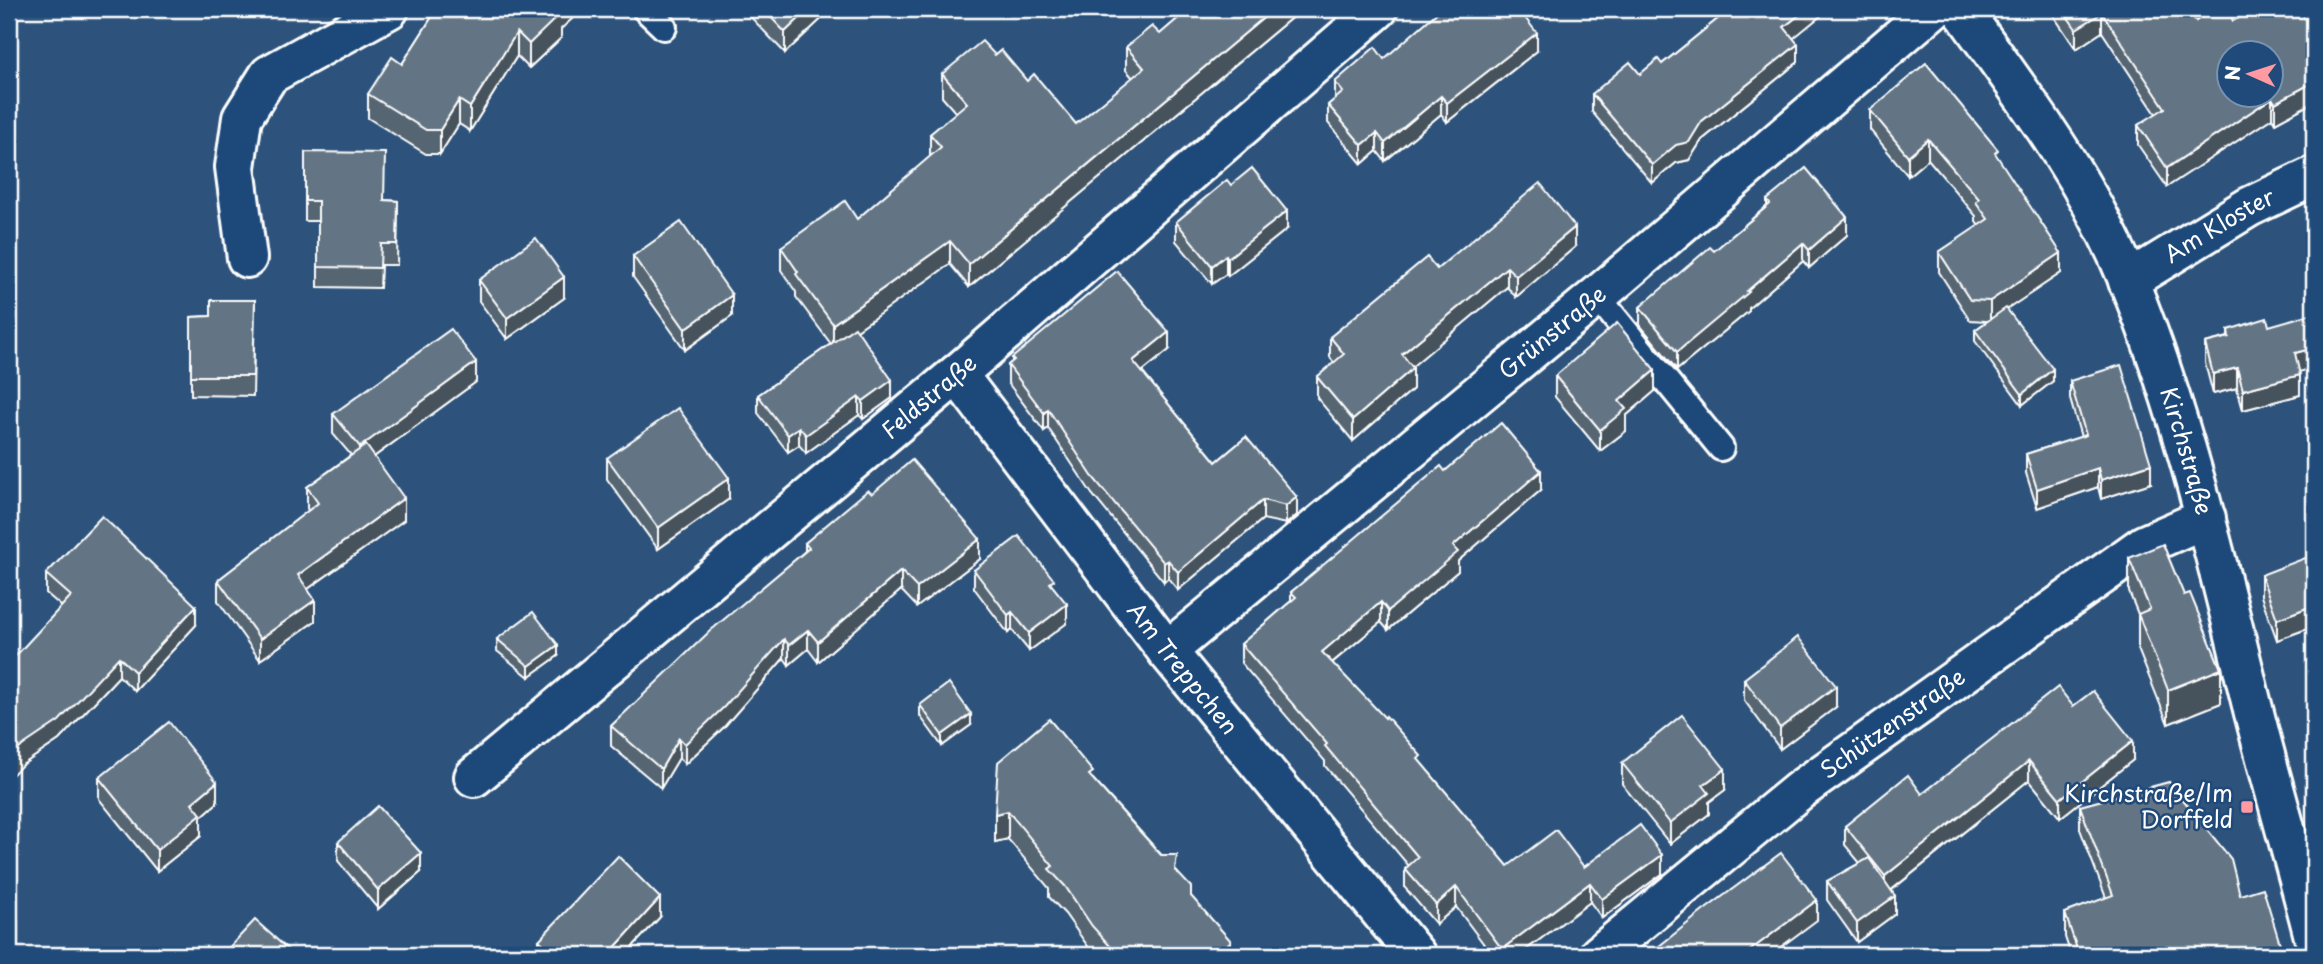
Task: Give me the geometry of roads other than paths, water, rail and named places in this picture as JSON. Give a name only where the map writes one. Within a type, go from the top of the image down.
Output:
[{"type":"street","points":[[247,258],[235,167],[242,118],[269,75],[389,9]]},
{"type":"street","name":"Feldstraße","points":[[474,777],[957,374],[1378,9]]},
{"type":"street","name":"Grünstraße","points":[[1167,651],[1597,296],[1933,9]]},
{"type":"street","name":"Kirchstraße","points":[[1961,9],[2040,119],[2091,204],[2128,281],[2175,411],[2206,519],[2276,799],[2314,937]]},
{"type":"street","name":"Am Kloster","points":[[2128,281],[2249,207],[2314,176]]},
{"type":"street","name":"Am Treppchen","points":[[957,374],[1167,651],[1416,955]]},
{"type":"street","name":"Schützenstraße","points":[[1599,955],[1800,790],[2144,545],[2206,519]]},
{"type":"lane","points":[[645,9],[664,27]]},
{"type":"lane","points":[[1597,296],[1721,448]]},
{"type":"place","name":"Kirchstraße/Im Dorffeld","points":[[2247,807]]}]
